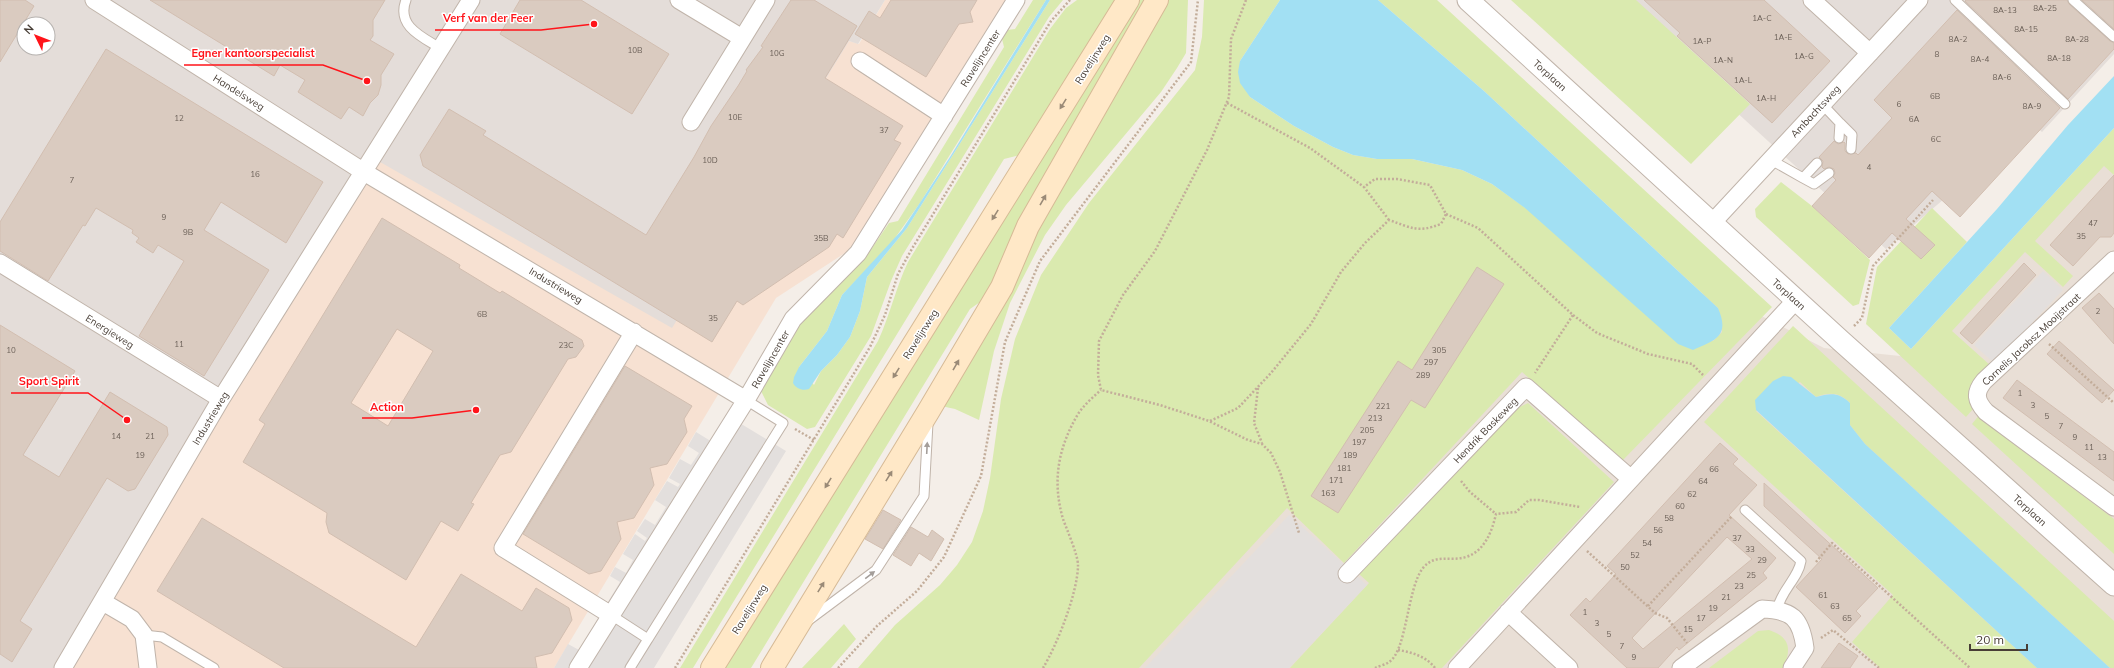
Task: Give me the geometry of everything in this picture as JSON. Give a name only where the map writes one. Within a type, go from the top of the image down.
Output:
[{"type":"main road","name":"Ravelijnweg","points":[[712,668],[1128,0]]},
{"type":"main road","points":[[772,668],[928,412],[1002,287],[1028,226],[1157,0]]},
{"type":"street","name":"Handelsweg","points":[[94,0],[364,172]]},
{"type":"street","name":"Industrieweg","points":[[64,668],[221,399],[471,0]]},
{"type":"street","points":[[679,0],[742,38]]},
{"type":"street","points":[[691,122],[766,0]]},
{"type":"street","name":"Ravelijncenter","points":[[578,668],[746,400],[793,319],[858,252],[1016,0]]},
{"type":"street","name":"Torplaan","points":[[1468,0],[1856,355],[2114,585]]},
{"type":"street","points":[[1812,0],[1870,53]]},
{"type":"street","name":"Ambachtsweg","points":[[1712,223],[1919,0]]},
{"type":"street","points":[[860,61],[944,116]]},
{"type":"street","name":"Industrieweg","points":[[364,172],[746,400]]},
{"type":"street","name":"Energieweg","points":[[0,263],[221,399]]},
{"type":"street","name":"Cornelis Jacobsz Mooijstraat","points":[[2113,263],[1984,381],[1978,389],[1976,397],[1986,412],[2114,507]]},
{"type":"street","points":[[1457,668],[1796,300]]},
{"type":"street","points":[[611,615],[503,548],[634,332]]},
{"type":"street","points":[[1526,387],[1631,479]]},
{"type":"street","name":"Hendrik Baskeweg","points":[[1347,574],[1526,387]]},
{"type":"street","points":[[103,602],[132,620],[144,635],[148,668]]},
{"type":"street","points":[[1680,668],[1762,609],[1777,610],[1794,616],[1803,632],[1805,648],[1792,668]]},
{"type":"street","points":[[1508,612],[1569,668]]},
{"type":"lane","points":[[406,0],[403,8],[405,23],[415,33],[440,48]]},
{"type":"lane","points":[[1955,0],[2065,104]]},
{"type":"lane","points":[[2073,0],[2114,37]]},
{"type":"lane","points":[[1822,104],[1852,135],[1851,149]]},
{"type":"lane","points":[[1839,138],[1840,123]]},
{"type":"lane","points":[[1770,160],[1814,184],[1829,173]]},
{"type":"lane","points":[[1803,178],[1817,163]]},
{"type":"lane","points":[[630,668],[783,423],[746,400]]},
{"type":"lane","points":[[794,631],[876,570],[924,496],[928,412]]},
{"type":"lane","points":[[1745,510],[1801,561],[1799,571],[1783,594],[1777,610]]},
{"type":"lane","points":[[611,615],[648,640]]},
{"type":"lane","points":[[144,635],[162,637],[214,668]]},
{"type":"path","points":[[675,668],[814,440],[879,329],[893,285],[913,247],[1051,21],[1070,0]]},
{"type":"path","points":[[838,668],[877,626],[917,591],[944,557],[980,476],[1005,342],[1040,261],[1191,62],[1198,0]]},
{"type":"path","points":[[1101,390],[1098,375],[1099,341],[1124,295],[1155,251],[1207,150],[1229,97],[1231,39],[1246,0]]},
{"type":"path","points":[[1227,103],[1310,148],[1364,187],[1389,220],[1412,228],[1425,230],[1441,224],[1446,214]]},
{"type":"path","points":[[1364,187],[1375,179],[1396,179],[1430,185],[1446,214],[1478,228],[1573,315],[1597,333],[1648,354],[1692,364],[1716,386]]},
{"type":"path","points":[[1841,341],[1862,318],[1873,266],[1933,200]]},
{"type":"path","points":[[1210,421],[1238,408],[1258,387],[1311,324],[1341,272],[1365,243],[1389,220]]},
{"type":"path","points":[[1526,387],[1573,315]]},
{"type":"path","points":[[2037,332],[2114,403]]},
{"type":"path","points":[[1258,387],[1254,423],[1262,444],[1271,453],[1280,472],[1298,533]]},
{"type":"path","points":[[1101,390],[1160,405],[1210,421],[1248,440],[1262,444]]},
{"type":"path","points":[[1043,668],[1052,653],[1069,604],[1078,564],[1058,501],[1057,468],[1066,438],[1079,413],[1101,390]]},
{"type":"path","points":[[783,423],[814,440]]},
{"type":"path","points":[[1466,487],[1496,514],[1516,512],[1529,500],[1539,500],[1602,510]]},
{"type":"path","points":[[1648,606],[1741,506],[1745,510]]},
{"type":"path","points":[[1375,668],[1390,662],[1398,650],[1417,579],[1423,568],[1432,560],[1465,557],[1472,553],[1486,542],[1496,514]]},
{"type":"path","points":[[1575,540],[1655,613],[1667,618],[1697,655]]},
{"type":"path","points":[[1799,571],[1816,562],[1832,543],[1970,668]]},
{"type":"path","points":[[1805,648],[1833,630],[1879,668]]},
{"type":"path","points":[[1398,650],[1416,654],[1432,662],[1435,668]]},
{"type":"shaded area","points":[[0,0],[885,0],[858,44],[849,41],[672,328],[366,154],[70,668],[0,668]]},
{"type":"shaded area","points":[[885,0],[1006,0],[863,231],[848,251],[776,298],[554,668],[70,668],[366,153],[849,41],[859,44]]},
{"type":"shaded area","points":[[1614,0],[2114,0],[2114,54],[2042,132],[2032,123],[1886,249]]},
{"type":"shaded area","points":[[2114,148],[2114,668],[1060,668],[1476,216],[1750,310],[1824,348],[1919,358]]},
{"type":"shaded area","points":[[2043,271],[2063,290],[1994,363],[1974,345]]},
{"type":"shaded area","points":[[738,422],[786,451],[654,668],[554,668],[568,644],[579,650],[620,582],[610,576],[615,567],[626,573],[633,560],[623,554],[635,534],[645,541],[647,538],[637,531],[645,519],[655,525],[666,507],[655,500],[667,481],[678,487],[680,484],[669,478],[680,459],[691,465],[699,453],[688,446],[696,432],[722,448]]},
{"type":"shaded area","points":[[1289,515],[1367,585],[1289,668],[1145,668]]},
{"type":"green space","points":[[1033,0],[1046,0],[920,203],[890,245],[842,295],[827,331],[799,367],[814,385],[821,371],[837,355],[850,337],[860,311],[867,277],[907,228],[1050,0],[1063,0],[1049,17],[902,256],[891,281],[871,336],[815,427],[807,429],[768,405],[761,391],[795,328],[813,307],[852,272],[872,248],[889,223],[898,221],[1004,47],[1002,39],[1007,30],[1015,29]]},
{"type":"green space","points":[[1077,0],[1118,0],[1020,155],[1004,159],[693,668],[680,668],[878,341],[908,262],[1050,29],[1066,8]]},
{"type":"green space","points":[[1135,0],[1149,0],[983,300],[970,309],[751,668],[721,668]]},
{"type":"green space","points":[[1166,0],[1188,0],[1186,53],[1161,92],[1066,205],[1045,235],[1010,303],[994,351],[979,420],[955,409],[941,406],[1135,53]]},
{"type":"green space","points":[[1204,0],[1280,0],[1240,61],[1250,97],[1294,126],[1333,147],[1353,155],[1377,159],[1412,159],[1462,170],[1492,184],[1713,341],[1722,332],[1718,308],[1484,91],[1378,0],[1437,0],[1772,307],[1623,460],[1522,372],[1344,563],[1287,508],[1139,668],[858,668],[895,625],[940,585],[957,565],[972,542],[983,511],[990,478],[1001,399],[1015,339],[1041,275],[1089,203],[1195,70],[1202,37]]},
{"type":"green space","points":[[1511,0],[1636,0],[1750,104],[1691,164]]},
{"type":"green space","points":[[2114,128],[2114,175],[2104,166],[2035,241],[2073,276],[2063,287],[2025,252],[1952,331],[1991,366],[1972,384],[1969,395],[1970,401],[1974,408],[1966,417],[1866,324],[1877,267],[1932,208],[1967,242],[1889,328],[1911,349]]},
{"type":"green space","points":[[1781,182],[1812,206],[1870,260],[1859,304],[1853,306],[1756,217],[1755,209]]},
{"type":"green space","points":[[1793,326],[2114,621],[2114,668],[2110,668],[1865,444],[1850,425],[1850,403],[1846,399],[1834,394],[1826,394],[1816,397],[1800,382],[1756,411],[2037,668],[1880,668],[1852,642],[1893,595],[1704,422]]},
{"type":"green space","points":[[1528,403],[1614,482],[1442,668],[1290,668],[1369,583],[1359,574],[1505,414]]},
{"type":"green space","points":[[1980,414],[1982,420],[2114,519],[2114,554],[1972,424]]},
{"type":"green space","points":[[844,624],[856,639],[831,668],[802,668]]},
{"type":"green space","points":[[1769,630],[1781,636],[1787,644],[1788,655],[1783,668],[1709,668],[1758,631]]},
{"type":"water","points":[[1046,0],[1050,0],[907,228],[867,277],[860,311],[850,337],[837,355],[821,371],[809,389],[802,390],[798,388],[793,383],[794,377],[799,367],[827,331],[842,295],[902,230],[950,157]]},
{"type":"water","points":[[1280,0],[1378,0],[1484,91],[1718,308],[1722,325],[1719,336],[1693,350],[1678,344],[1525,208],[1492,184],[1462,170],[1412,159],[1377,159],[1353,155],[1333,147],[1294,126],[1250,97],[1240,83],[1238,72],[1240,61]]},
{"type":"water","points":[[2114,76],[2114,128],[1911,349],[1889,328],[1997,209],[2068,125]]},
{"type":"water","points":[[1783,376],[1791,377],[1816,397],[1834,394],[1846,399],[1850,403],[1850,425],[1865,444],[2110,668],[2037,668],[1756,410],[1755,400],[1773,381]]},
{"type":"building","points":[[0,0],[25,0],[34,6],[28,16],[16,16],[16,36],[0,62]]},
{"type":"building","points":[[150,0],[385,0],[373,20],[373,36],[370,40],[394,54],[381,75],[381,85],[378,95],[370,103],[363,116],[349,107],[341,119],[298,92],[305,80],[280,65],[274,76]]},
{"type":"building","points":[[520,0],[581,0],[669,54],[632,114],[500,34]]},
{"type":"building","points":[[791,0],[814,0],[857,26],[825,78],[903,126],[894,140],[901,143],[843,238],[837,234],[829,247],[743,305],[737,301],[712,342],[423,166],[420,155],[449,109],[486,131],[483,135],[646,235],[694,157],[711,126],[738,86],[747,71],[746,70],[763,47],[761,46]]},
{"type":"building","points":[[891,0],[977,0],[970,12],[973,22],[959,24],[926,77],[855,34],[869,11],[880,18]]},
{"type":"building","points":[[1644,0],[1764,0],[1830,61],[1772,123],[1677,36],[1680,33]]},
{"type":"building","points":[[2067,0],[2069,4],[2114,43],[2114,49],[2068,99],[1965,1]]},
{"type":"building","points":[[2082,0],[2114,0],[2114,29]]},
{"type":"building","points":[[1957,10],[2060,108],[1960,217],[1932,191],[1906,219],[1935,245],[1921,259],[1892,233],[1869,258],[1812,206],[1836,180],[1833,177],[1835,173],[1834,169],[1829,167],[1824,169],[1822,167],[1823,161],[1819,157],[1834,141],[1838,144],[1844,142],[1845,151],[1848,154],[1856,153],[1858,155],[1892,118],[1874,100]]},
{"type":"building","points":[[106,49],[323,182],[286,243],[221,202],[204,230],[269,270],[204,376],[139,336],[184,261],[158,245],[153,253],[136,242],[139,238],[132,233],[133,230],[96,208],[85,226],[83,225],[48,281],[0,251],[0,222]]},
{"type":"building","points":[[2114,175],[2114,233],[2111,237],[2100,237],[2073,266],[2050,245]]},
{"type":"building","points":[[382,218],[460,265],[459,268],[500,293],[502,291],[582,340],[584,346],[576,357],[568,359],[511,452],[500,455],[471,503],[474,504],[458,531],[441,521],[406,580],[329,533],[326,522],[327,513],[243,462],[265,424],[259,420]],"holes":[[[397,329],[433,351],[388,426],[351,403]]]},
{"type":"building","points":[[2024,263],[2036,275],[1972,344],[1960,333]]},
{"type":"building","points":[[1477,267],[1504,284],[1425,408],[1411,400],[1338,513],[1311,496],[1398,361],[1412,370]]},
{"type":"building","points":[[2099,293],[2114,309],[2114,344],[2082,308]]},
{"type":"building","points":[[0,325],[75,371],[23,455],[59,477],[110,392],[167,427],[168,435],[135,489],[128,491],[107,478],[20,621],[32,629],[12,662],[0,654]]},
{"type":"building","points":[[2059,341],[2114,390],[2102,403],[2047,354]]},
{"type":"building","points":[[625,366],[692,406],[684,419],[687,432],[667,464],[650,468],[654,485],[634,518],[617,522],[621,539],[601,571],[589,574],[523,534]]},
{"type":"building","points":[[2017,380],[2114,452],[2114,481],[2003,398]]},
{"type":"building","points":[[1720,443],[1738,459],[1733,464],[1757,485],[1729,515],[1776,558],[1763,573],[1767,578],[1679,650],[1677,647],[1658,668],[1627,668],[1570,615],[1586,598],[1590,602],[1616,574],[1607,566]],"holes":[[[1727,537],[1752,559],[1643,649],[1632,638]]]},
{"type":"building","points":[[1764,483],[1878,588],[1856,611],[1861,616],[1845,633],[1796,587],[1822,559],[1764,506]]},
{"type":"building","points":[[883,510],[901,520],[883,549],[865,539]]},
{"type":"building","points":[[202,518],[416,647],[461,574],[522,611],[536,588],[569,608],[572,620],[552,653],[535,657],[537,668],[284,668],[157,591]]},
{"type":"building","points":[[911,527],[928,537],[932,530],[944,539],[931,561],[919,553],[911,566],[893,555]]},
{"type":"building","points":[[1839,643],[1858,656],[1850,668],[1821,668]]},
{"type":"place","name":"Verf van der Feer","points":[[594,24]]},
{"type":"place","name":"Egner kantoorspecialist","points":[[367,81]]},
{"type":"place","name":"Action","points":[[476,410]]},
{"type":"place","name":"Sport Spirit","points":[[127,420]]}]
